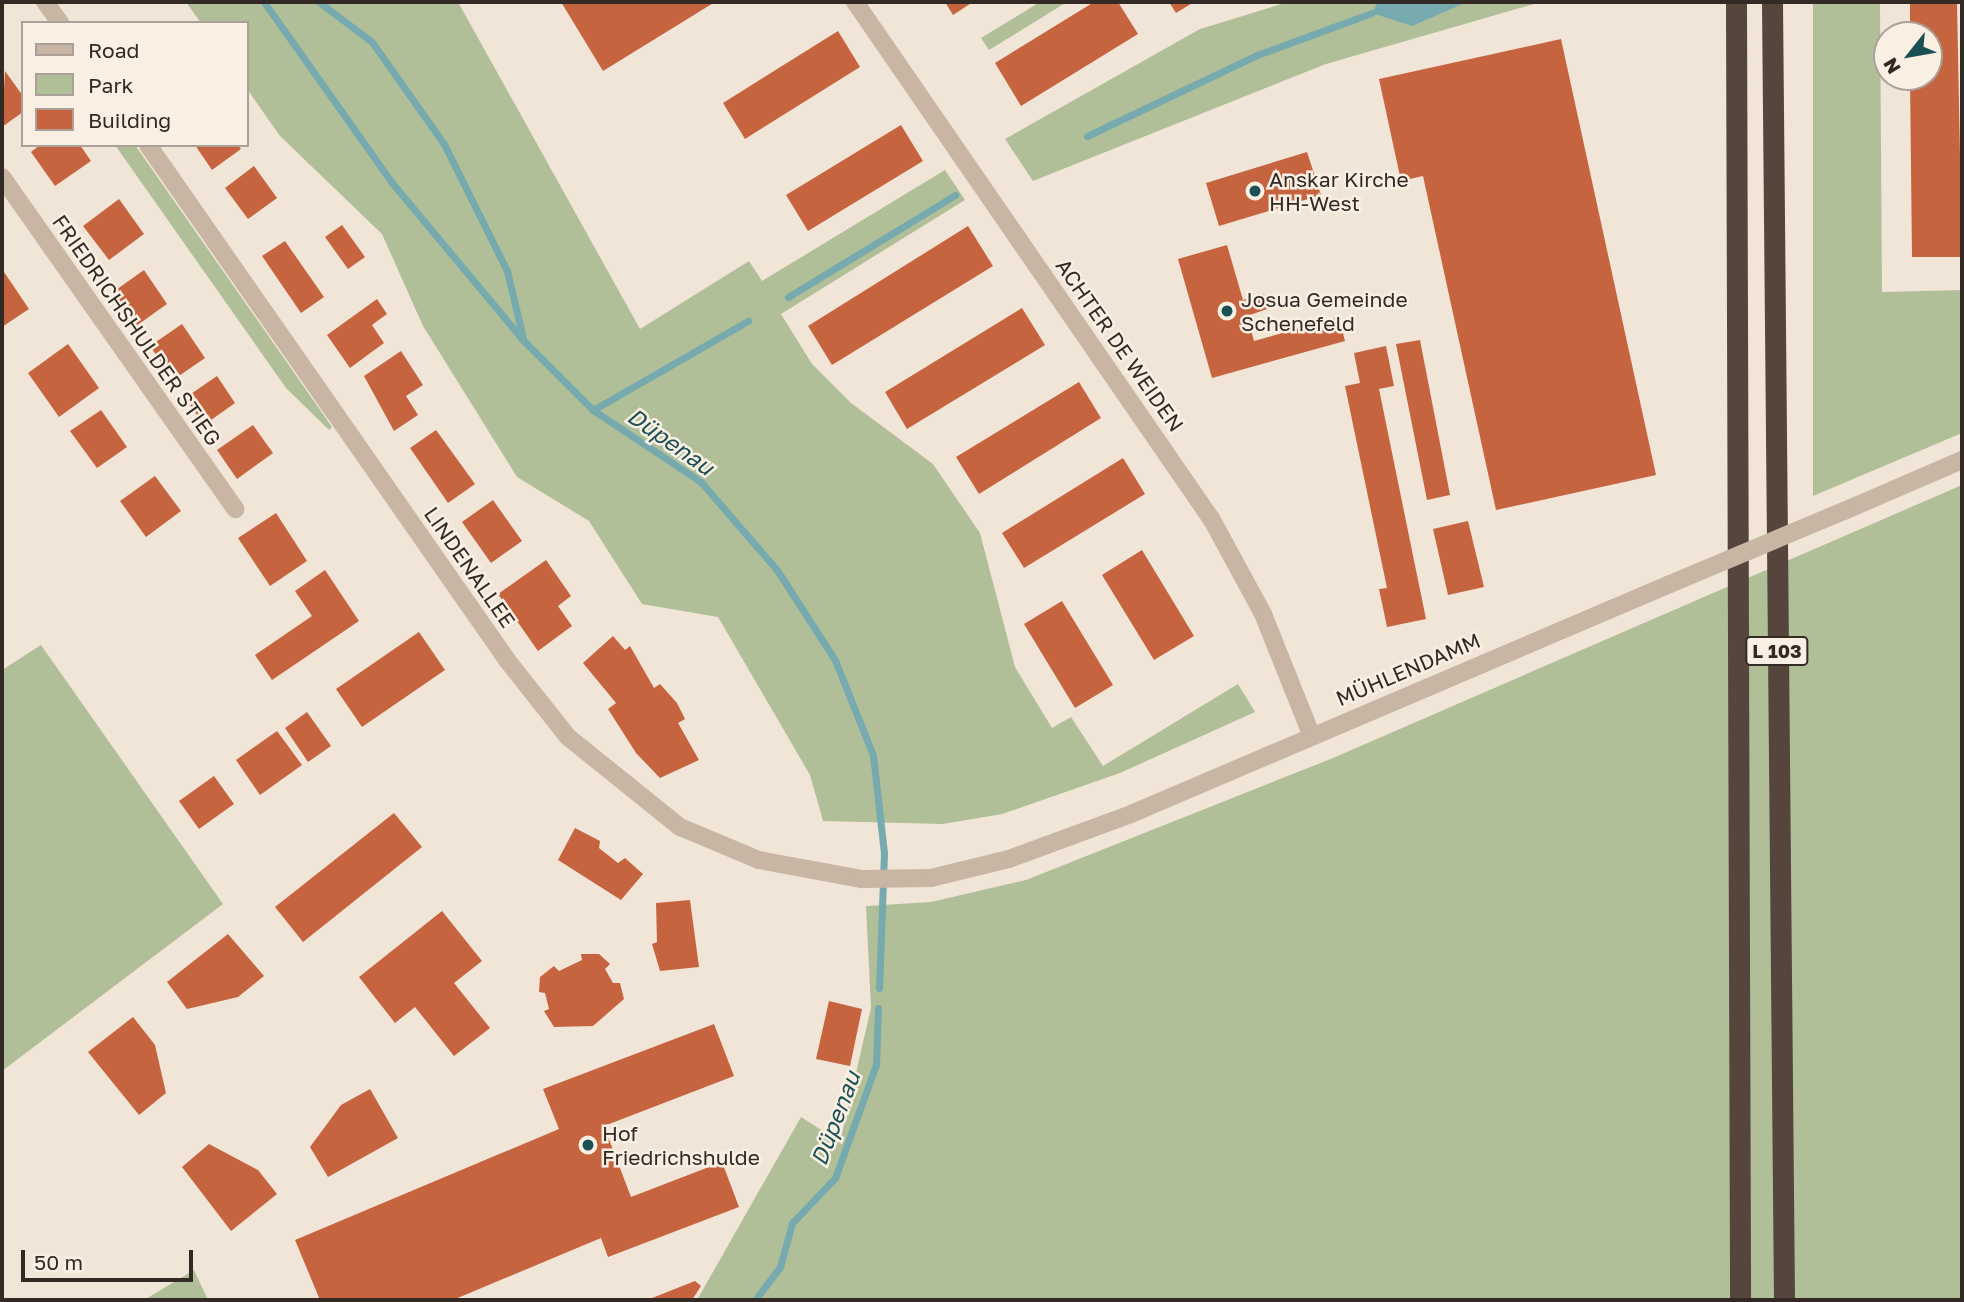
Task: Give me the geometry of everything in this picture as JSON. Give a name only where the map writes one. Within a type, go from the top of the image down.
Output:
[{"type":"highway","name":"L 103","points":[[1735,2],[1740,1300]]},
{"type":"highway","name":"L 103","points":[[1772,2],[1784,1300]]},
{"type":"street","points":[[45,2],[59,21]]},
{"type":"street","name":"ACHTER DE WEIDEN","points":[[855,2],[1212,520],[1263,614],[1311,734]]},
{"type":"street","name":"LINDENALLEE","points":[[149,147],[506,660],[568,737],[680,827],[759,860],[862,879]]},
{"type":"street","name":"FRIEDRICHSHULDER STIEG","points":[[2,177],[235,509]]},
{"type":"street","name":"MÜHLENDAMM","points":[[862,879],[931,878],[1058,843],[1962,460]]},
{"type":"green space","points":[[186,2],[458,2],[640,329],[749,261],[762,281],[945,170],[965,200],[781,314],[812,364],[851,403],[933,464],[980,533],[1015,667],[1052,728],[1071,717],[1103,766],[1238,684],[1255,712],[1120,773],[1002,814],[943,824],[823,821],[810,775],[718,617],[642,604],[589,521],[517,477],[423,326],[382,234],[280,136],[248,90],[248,21],[200,21]]},
{"type":"green space","points":[[1040,2],[1067,2],[989,50],[981,38]]},
{"type":"green space","points":[[1288,2],[1541,2],[1326,64],[1033,181],[1005,139],[1200,29]]},
{"type":"green space","points":[[1813,2],[1880,2],[1880,21],[1873,21],[1873,91],[1881,91],[1882,292],[1962,290],[1962,433],[1813,496]]},
{"type":"green space","points":[[116,147],[136,147],[332,427],[329,430],[286,388]]},
{"type":"green space","points":[[1962,485],[1962,1300],[697,1300],[801,1117],[840,1142],[871,1008],[866,906],[931,902],[1026,880],[1333,758]]},
{"type":"green space","points":[[41,645],[223,904],[2,1071],[2,670]]},
{"type":"green space","points":[[194,1270],[208,1300],[144,1300]]},
{"type":"water","points":[[1378,2],[1467,2],[1412,26],[1372,13]]},
{"type":"building","points":[[561,2],[715,2],[603,71]]},
{"type":"building","points":[[945,2],[973,2],[953,15]]},
{"type":"building","points":[[1094,2],[1118,2],[1138,34],[1021,106],[995,63]]},
{"type":"building","points":[[1169,2],[1194,2],[1176,13]]},
{"type":"building","points":[[1910,2],[1957,2],[1962,257],[1912,257],[1910,91],[1943,91],[1943,21],[1910,21]]},
{"type":"building","points":[[838,31],[860,67],[745,139],[723,103]]},
{"type":"building","points":[[1561,39],[1656,475],[1496,510],[1423,176],[1401,181],[1379,79]]},
{"type":"building","points":[[5,71],[21,93],[21,113],[2,127]]},
{"type":"building","points":[[901,125],[923,161],[808,231],[786,195]]},
{"type":"building","points":[[37,147],[81,147],[91,161],[55,186],[31,152]]},
{"type":"building","points":[[196,147],[240,147],[241,149],[212,170]]},
{"type":"building","points":[[1307,152],[1321,195],[1219,226],[1206,183]]},
{"type":"building","points":[[254,166],[277,198],[248,219],[225,188]]},
{"type":"building","points":[[119,199],[144,234],[109,260],[83,226]]},
{"type":"building","points":[[342,225],[365,257],[348,269],[325,237]]},
{"type":"building","points":[[968,226],[993,266],[832,365],[808,326]]},
{"type":"building","points":[[285,241],[324,297],[301,313],[262,256]]},
{"type":"building","points":[[1227,245],[1243,300],[1264,294],[1267,309],[1247,316],[1254,341],[1339,317],[1345,341],[1212,378],[1178,259]]},
{"type":"building","points":[[2,269],[29,309],[2,327]]},
{"type":"building","points":[[144,270],[167,304],[136,326],[113,292]]},
{"type":"building","points":[[377,299],[387,314],[372,325],[384,343],[350,368],[327,335]]},
{"type":"building","points":[[1022,308],[1045,345],[907,429],[885,392]]},
{"type":"building","points":[[182,324],[205,358],[173,380],[150,346]]},
{"type":"building","points":[[1420,340],[1450,495],[1427,500],[1396,344]]},
{"type":"building","points":[[68,344],[99,388],[59,417],[28,373]]},
{"type":"building","points":[[1386,346],[1394,386],[1379,389],[1426,619],[1387,627],[1379,589],[1387,588],[1345,386],[1360,383],[1354,353]]},
{"type":"building","points":[[401,351],[423,385],[406,396],[418,415],[394,431],[364,376]]},
{"type":"building","points":[[217,376],[235,403],[204,425],[185,398]]},
{"type":"building","points":[[1079,382],[1101,418],[979,494],[956,457]]},
{"type":"building","points":[[101,410],[127,447],[97,468],[70,431]]},
{"type":"building","points":[[253,425],[273,453],[237,479],[217,450]]},
{"type":"building","points":[[436,430],[475,484],[448,503],[410,448]]},
{"type":"building","points":[[1123,458],[1145,494],[1024,568],[1002,533]]},
{"type":"building","points":[[155,476],[181,511],[146,537],[120,501]]},
{"type":"building","points":[[493,500],[522,541],[491,563],[462,522]]},
{"type":"building","points":[[276,513],[307,561],[270,586],[238,538]]},
{"type":"building","points":[[1468,521],[1484,587],[1448,595],[1433,529]]},
{"type":"building","points":[[1142,550],[1194,636],[1154,660],[1102,575]]},
{"type":"building","points":[[546,560],[571,596],[558,606],[572,626],[538,651],[498,594]]},
{"type":"building","points":[[325,570],[359,621],[272,680],[255,655],[312,616],[295,591]]},
{"type":"building","points":[[1062,601],[1113,685],[1075,708],[1024,624]]},
{"type":"building","points":[[419,632],[445,670],[362,727],[336,689]]},
{"type":"building","points":[[613,636],[625,650],[630,646],[654,688],[660,684],[677,703],[685,719],[678,723],[699,760],[660,778],[636,753],[608,709],[616,703],[583,663]]},
{"type":"building","points":[[307,712],[331,746],[308,762],[285,728]]},
{"type":"building","points":[[277,731],[302,765],[260,795],[236,760]]},
{"type":"building","points":[[214,776],[234,804],[199,829],[179,801]]},
{"type":"building","points":[[394,813],[422,847],[303,942],[275,907]]},
{"type":"building","points":[[575,828],[600,841],[599,848],[618,863],[625,858],[643,874],[621,900],[558,860]]},
{"type":"building","points":[[690,900],[699,967],[660,971],[652,944],[657,942],[656,903]]},
{"type":"building","points":[[442,911],[482,961],[454,983],[490,1028],[454,1056],[415,1007],[395,1023],[359,977]]},
{"type":"building","points":[[228,934],[264,976],[238,997],[187,1009],[167,982]]},
{"type":"building","points":[[581,954],[599,954],[610,964],[605,969],[613,983],[620,983],[624,999],[593,1026],[554,1027],[544,1011],[549,1009],[545,993],[539,992],[540,977],[554,966],[559,971],[582,960]]},
{"type":"building","points":[[829,1001],[862,1009],[850,1066],[816,1059]]},
{"type":"building","points":[[133,1017],[155,1045],[166,1093],[139,1115],[88,1052]]},
{"type":"building","points":[[714,1024],[734,1076],[604,1126],[631,1197],[722,1162],[739,1207],[608,1257],[601,1238],[453,1300],[320,1300],[295,1240],[559,1129],[543,1089]]},
{"type":"building","points":[[370,1089],[398,1138],[328,1177],[310,1147],[341,1105]]},
{"type":"building","points":[[209,1144],[258,1170],[277,1194],[231,1231],[182,1167]]},
{"type":"building","points":[[695,1281],[701,1286],[692,1300],[647,1300]]},
{"type":"waterway","name":"Düpenau","points":[[264,2],[393,184],[524,341],[593,410],[701,482],[777,570],[835,660],[873,755],[884,853],[879,988]]},
{"type":"waterway","points":[[319,2],[372,42],[444,144],[507,271],[523,338]]},
{"type":"waterway","points":[[1087,136],[1257,55],[1372,13]]},
{"type":"waterway","points":[[788,297],[955,195]]},
{"type":"waterway","points":[[593,410],[748,321]]},
{"type":"waterway","name":"Düpenau","points":[[755,1300],[780,1267],[792,1223],[835,1178],[876,1065],[878,1008]]},
{"type":"place","name":"Anskar Kirche HH-West","points":[[1255,191]]},
{"type":"place","name":"Josua Gemeinde Schenefeld","points":[[1227,311]]},
{"type":"place","name":"Hof Friedrichshulde","points":[[588,1145]]}]
